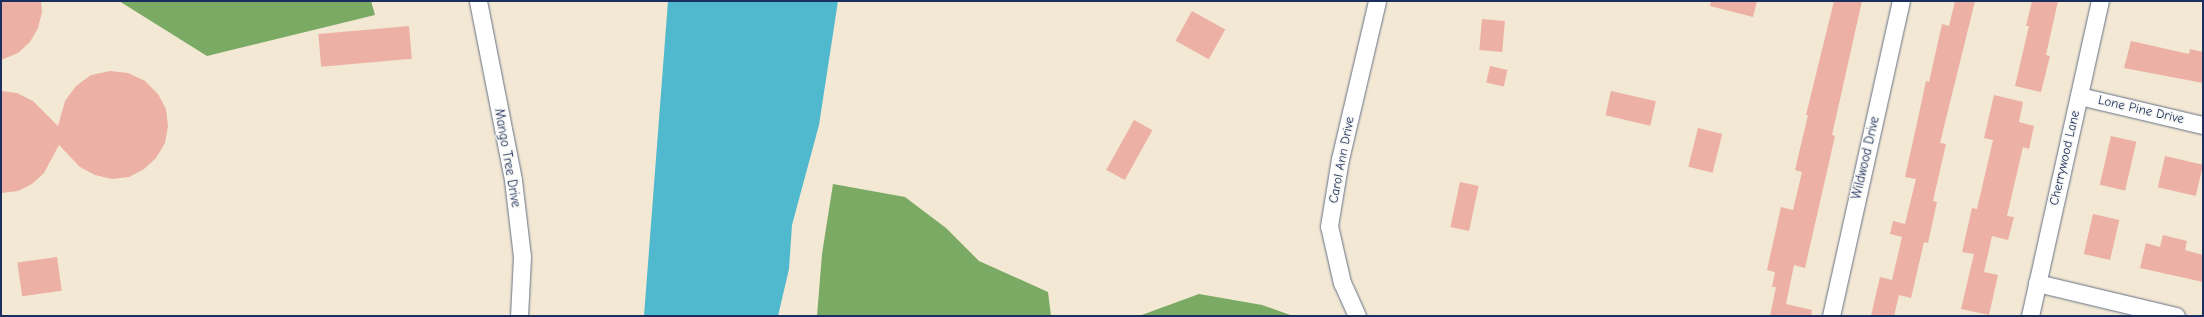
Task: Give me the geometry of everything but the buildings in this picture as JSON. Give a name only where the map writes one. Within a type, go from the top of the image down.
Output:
[{"type":"street","name":"Mango Tree Drive","points":[[478,1],[513,180],[522,257],[519,316]]},
{"type":"street","name":"Carol Ann Drive","points":[[1357,316],[1342,283],[1329,226],[1340,159],[1377,1]]},
{"type":"street","name":"Wildwood Drive","points":[[1831,316],[1901,1]]},
{"type":"street","name":"Cherrywood Lane","points":[[2030,316],[2100,1]]},
{"type":"street","name":"Lone Pine Drive","points":[[2079,96],[2203,125]]},
{"type":"street","points":[[2037,283],[2176,316]]},
{"type":"green space","points":[[119,1],[371,1],[375,15],[207,56]]},
{"type":"green space","points":[[833,184],[905,197],[946,228],[979,261],[1048,292],[1051,316],[817,316],[822,254]]},
{"type":"green space","points":[[1199,294],[1262,305],[1293,316],[1139,316]]},
{"type":"water","points":[[668,1],[838,1],[819,125],[792,225],[789,269],[778,316],[644,316]]}]
